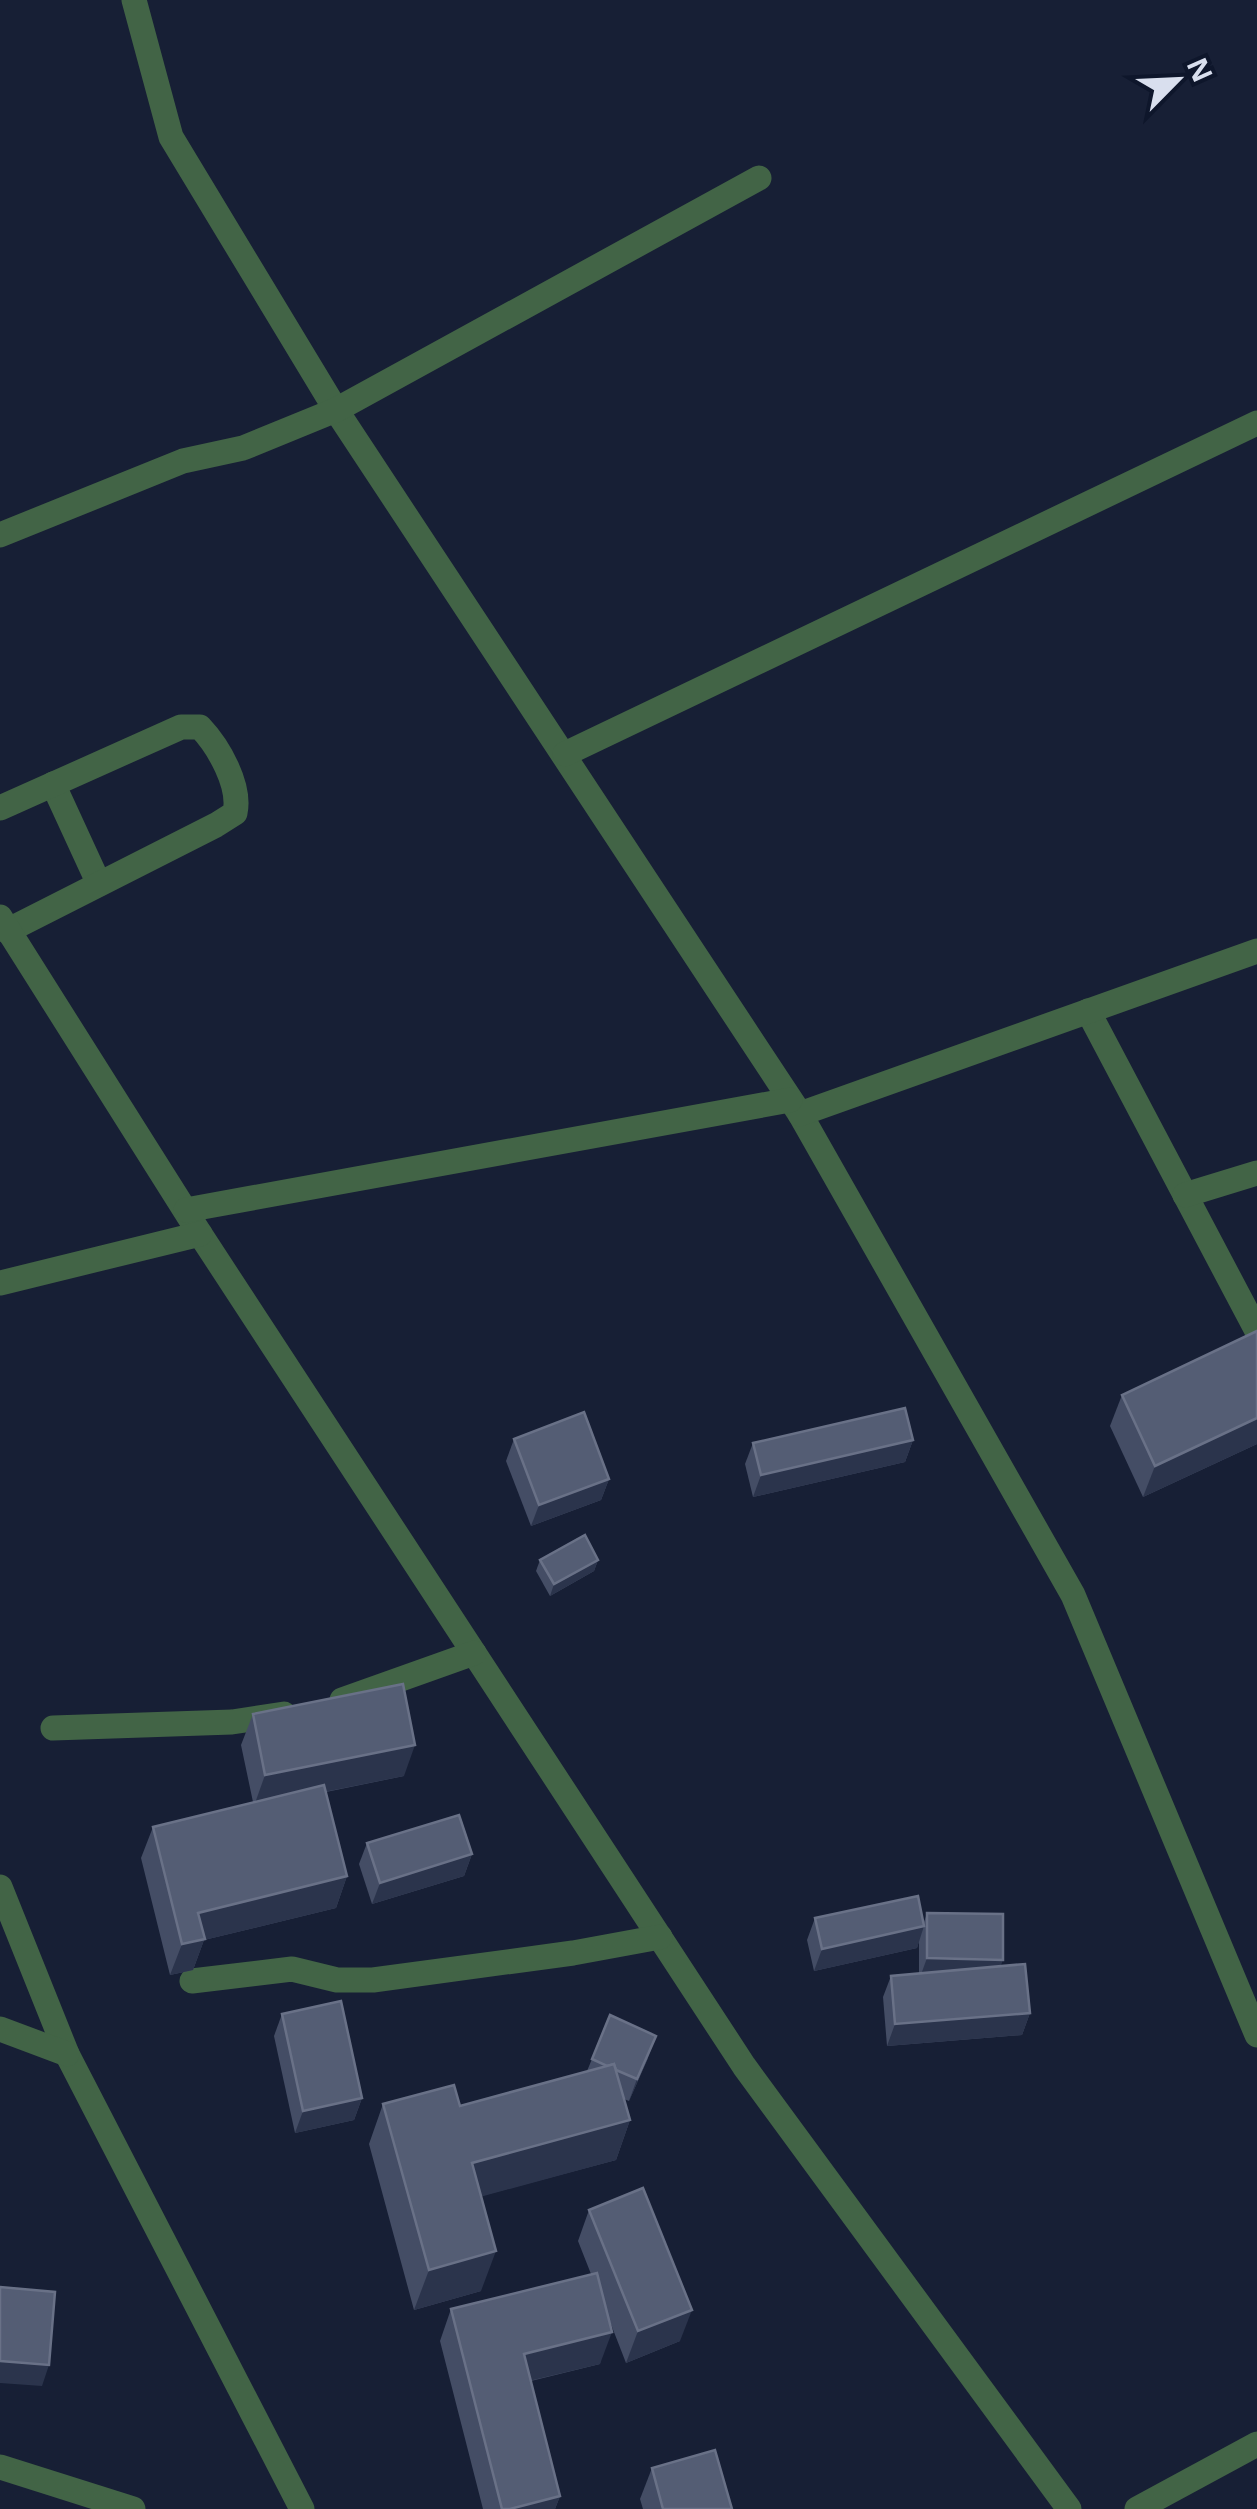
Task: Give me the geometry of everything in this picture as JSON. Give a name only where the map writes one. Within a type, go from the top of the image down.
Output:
[{"type":"street","points":[[134,0],[171,138],[336,410],[795,1107],[1074,1595],[1257,2035]]},
{"type":"street","points":[[0,535],[184,462],[243,448],[336,410],[760,178]]},
{"type":"street","points":[[565,754],[1257,422]]},
{"type":"street","points":[[0,808],[181,727],[200,727],[213,741],[239,798],[236,813],[100,884],[4,924],[200,1234],[744,2066],[1070,2509]]},
{"type":"street","points":[[53,784],[100,884]]},
{"type":"street","points":[[186,1210],[795,1107],[1257,951]]},
{"type":"street","points":[[1088,1011],[1257,1332]]},
{"type":"street","points":[[1185,1195],[1257,1172]]},
{"type":"street","points":[[0,1283],[200,1234]]},
{"type":"street","points":[[53,1728],[232,1722],[311,1709],[474,1653]]},
{"type":"street","points":[[0,1887],[67,2054],[302,2509]]},
{"type":"street","points":[[192,1981],[292,1969],[337,1980],[373,1980],[660,1937]]},
{"type":"street","points":[[0,2029],[67,2054]]},
{"type":"street","points":[[1137,2509],[1257,2444]]},
{"type":"street","points":[[0,2467],[133,2509]]},
{"type":"building","points":[[1257,1331],[1257,1418],[1155,1466],[1122,1395]]},
{"type":"building","points":[[905,1408],[913,1440],[761,1475],[753,1443]]},
{"type":"building","points":[[584,1412],[609,1479],[539,1505],[514,1439]]},
{"type":"building","points":[[585,1535],[598,1560],[554,1584],[540,1560]]},
{"type":"building","points":[[403,1684],[415,1745],[265,1775],[253,1714]]},
{"type":"building","points":[[324,1785],[347,1876],[198,1913],[205,1939],[182,1944],[153,1827]]},
{"type":"building","points":[[459,1815],[472,1854],[380,1883],[367,1843]]},
{"type":"building","points":[[918,1896],[924,1926],[822,1949],[815,1918]]},
{"type":"building","points":[[927,1913],[1003,1914],[1003,1960],[927,1958]]},
{"type":"building","points":[[1025,1964],[1030,2013],[895,2024],[891,1976]]},
{"type":"building","points":[[341,2001],[362,2098],[303,2111],[282,2014]]},
{"type":"building","points":[[610,2015],[656,2036],[637,2079],[616,2070],[614,2064],[607,2066],[592,2059]]},
{"type":"building","points":[[614,2064],[630,2120],[472,2163],[496,2251],[429,2270],[383,2104],[454,2085],[460,2106]]},
{"type":"building","points":[[643,2188],[692,2310],[638,2331],[589,2210]]},
{"type":"building","points":[[597,2273],[612,2332],[524,2354],[560,2496],[502,2509],[451,2309]]},
{"type":"building","points":[[0,2287],[55,2292],[49,2365],[0,2361]]},
{"type":"building","points":[[715,2450],[732,2509],[663,2509],[652,2468]]}]
